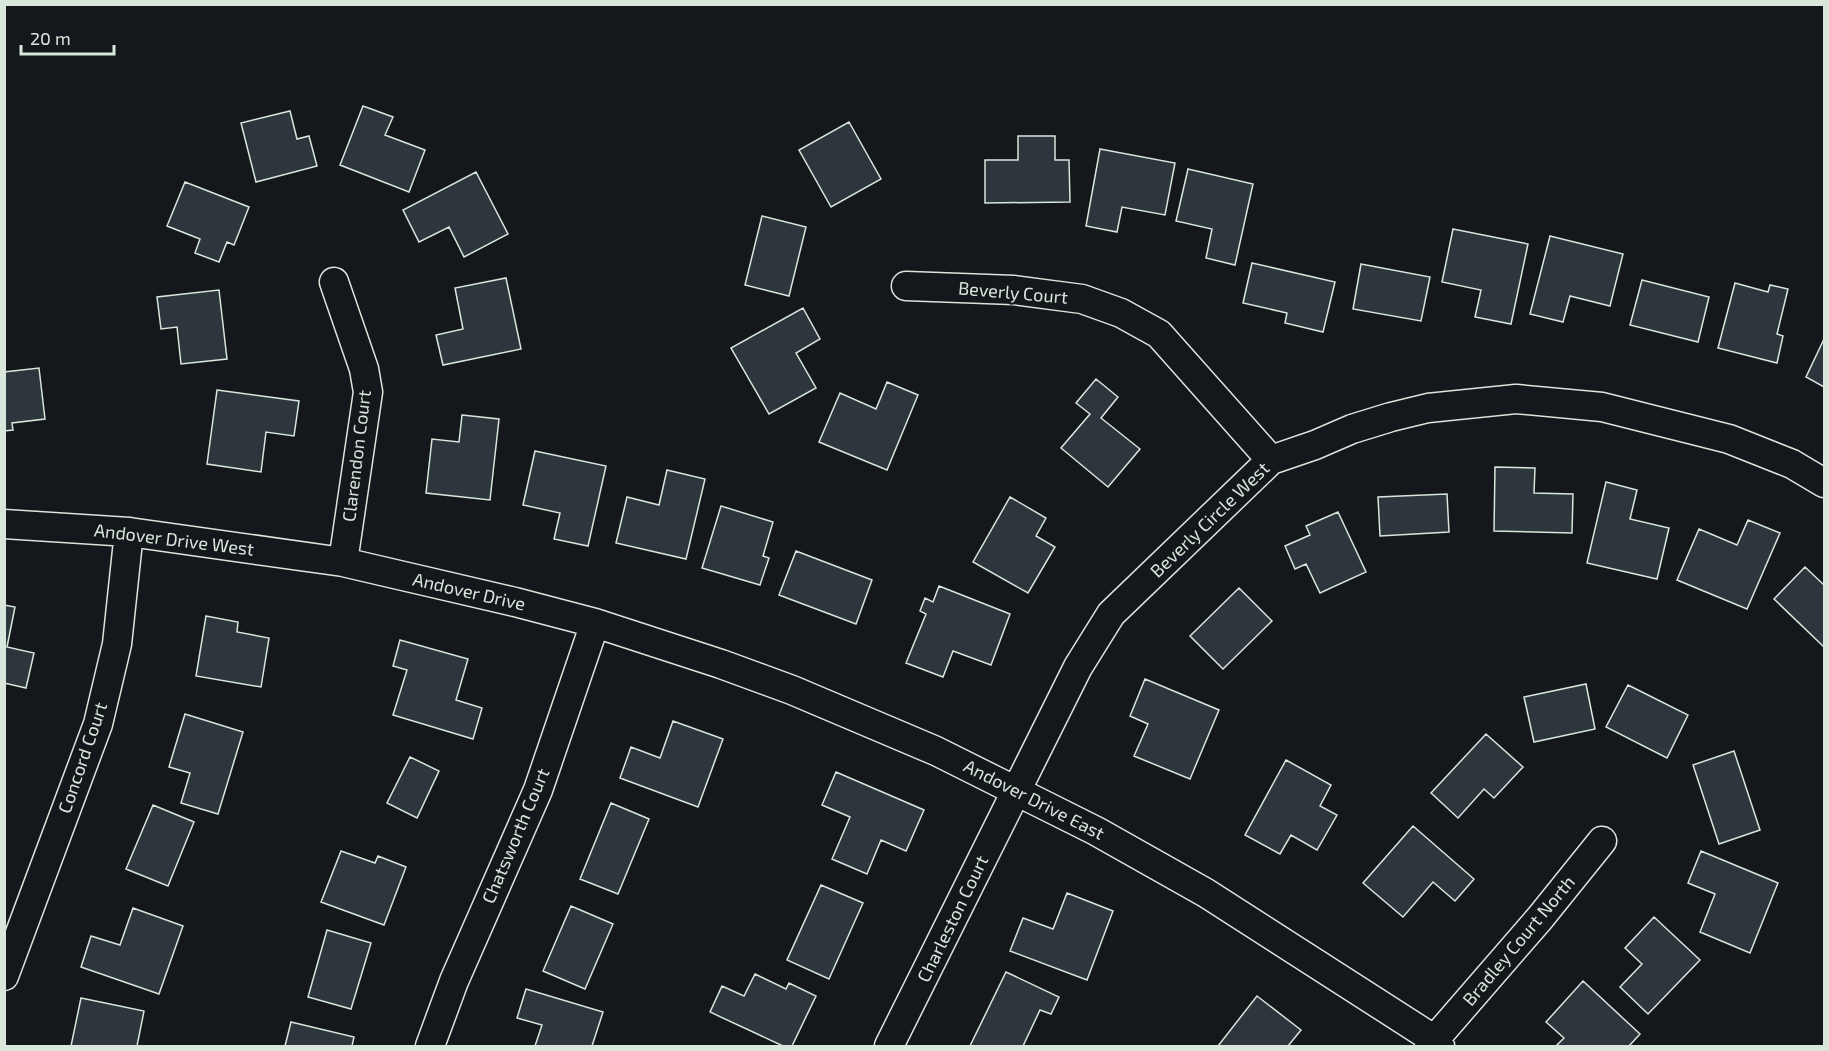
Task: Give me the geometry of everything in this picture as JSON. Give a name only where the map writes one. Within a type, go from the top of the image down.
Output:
[{"type":"street","name":"Clarendon Court","points":[[334,282],[364,369],[368,392],[343,562]]},
{"type":"street","name":"Beverly Court","points":[[906,286],[1014,290],[1082,299],[1121,313],[1159,334],[1271,460]]},
{"type":"street","name":"Beverly Circle West","points":[[1016,791],[1078,666],[1111,614],[1271,460],[1352,429],[1428,408],[1516,399],[1602,407],[1729,439],[1791,464],[1824,483]]},
{"type":"street","name":"Andover Drive West","points":[[4,524],[129,532],[343,562]]},
{"type":"street","name":"Concord Court","points":[[4,976],[98,724],[117,644],[129,532]]},
{"type":"street","name":"Andover Drive","points":[[343,562],[594,623]]},
{"type":"street","name":"Andover Drive East","points":[[594,623],[722,664],[792,690],[936,751],[1096,831],[1206,893],[1435,1044]]},
{"type":"street","name":"Chatsworth Court","points":[[430,1047],[454,981],[538,790],[594,623]]},
{"type":"street","name":"Charleston Court","points":[[890,1047],[1016,791]]},
{"type":"street","name":"Bradley Court North","points":[[1435,1044],[1602,841]]},
{"type":"building","points":[[363,106],[393,117],[385,135],[425,150],[409,192],[340,165]]},
{"type":"building","points":[[290,111],[297,139],[309,136],[317,166],[256,182],[241,123]]},
{"type":"building","points":[[849,122],[881,179],[831,207],[799,150]]},
{"type":"building","points":[[1018,136],[1055,136],[1055,160],[1069,160],[1070,202],[985,203],[985,160],[1018,160]]},
{"type":"building","points":[[1100,149],[1175,163],[1165,215],[1122,207],[1117,232],[1086,226]]},
{"type":"building","points":[[1188,169],[1253,184],[1235,265],[1206,258],[1212,229],[1176,221]]},
{"type":"building","points":[[476,172],[508,234],[464,257],[449,227],[419,242],[403,210]]},
{"type":"building","points":[[185,182],[249,207],[234,245],[227,242],[219,262],[195,253],[200,239],[167,226]]},
{"type":"building","points":[[762,216],[806,227],[789,296],[745,285]]},
{"type":"building","points":[[1453,229],[1528,244],[1511,324],[1475,317],[1481,290],[1442,282]]},
{"type":"building","points":[[1550,236],[1623,254],[1610,306],[1570,296],[1563,322],[1530,314]]},
{"type":"building","points":[[1252,263],[1335,282],[1323,332],[1285,323],[1287,313],[1243,303]]},
{"type":"building","points":[[1361,264],[1430,277],[1421,321],[1353,309]]},
{"type":"building","points":[[506,278],[521,349],[443,365],[436,335],[463,329],[455,288]]},
{"type":"building","points":[[1642,280],[1709,297],[1698,342],[1630,325]]},
{"type":"building","points":[[1735,283],[1768,292],[1770,285],[1788,289],[1777,334],[1783,336],[1777,363],[1718,348]]},
{"type":"building","points":[[219,290],[227,359],[181,364],[177,327],[161,329],[157,297]]},
{"type":"building","points":[[803,308],[820,339],[796,353],[816,388],[769,414],[731,348]]},
{"type":"building","points":[[1824,339],[1824,387],[1806,377]]},
{"type":"building","points":[[39,368],[45,419],[12,423],[13,430],[4,431],[4,372]]},
{"type":"building","points":[[1096,379],[1118,397],[1101,418],[1140,449],[1108,487],[1061,448],[1090,414],[1076,403]]},
{"type":"building","points":[[887,382],[918,395],[887,470],[819,442],[840,393],[876,409]]},
{"type":"building","points":[[217,390],[299,401],[294,436],[266,432],[261,472],[207,464]]},
{"type":"building","points":[[462,415],[499,419],[490,500],[426,493],[432,439],[459,442]]},
{"type":"building","points":[[535,451],[606,466],[588,546],[554,539],[560,513],[523,505]]},
{"type":"building","points":[[1495,467],[1535,468],[1534,493],[1573,494],[1572,533],[1494,531]]},
{"type":"building","points":[[667,470],[705,479],[686,559],[616,543],[627,497],[659,505]]},
{"type":"building","points":[[1606,482],[1637,490],[1630,519],[1669,528],[1657,579],[1587,563]]},
{"type":"building","points":[[1447,494],[1449,532],[1380,536],[1378,497]]},
{"type":"building","points":[[1010,497],[1046,518],[1036,536],[1055,547],[1028,593],[973,562]]},
{"type":"building","points":[[721,506],[773,522],[763,556],[769,558],[760,585],[702,568]]},
{"type":"building","points":[[1338,512],[1366,572],[1320,593],[1306,564],[1295,569],[1285,546],[1310,535],[1306,526]]},
{"type":"building","points":[[1748,520],[1780,533],[1747,609],[1677,580],[1699,529],[1737,545]]},
{"type":"building","points":[[796,551],[872,580],[856,624],[779,595]]},
{"type":"building","points":[[1805,567],[1824,585],[1824,647],[1774,599]]},
{"type":"building","points":[[939,586],[1010,614],[991,665],[953,651],[943,677],[906,663],[926,614],[920,611],[925,598],[933,602]]},
{"type":"building","points":[[1239,588],[1272,621],[1223,669],[1190,636]]},
{"type":"building","points":[[4,605],[15,607],[7,647],[34,653],[26,688],[4,683]]},
{"type":"building","points":[[206,616],[238,622],[237,632],[269,638],[261,687],[196,676]]},
{"type":"building","points":[[400,640],[468,659],[456,700],[482,708],[473,739],[393,715],[407,670],[393,666]]},
{"type":"building","points":[[1145,679],[1219,710],[1190,779],[1134,756],[1148,724],[1130,716]]},
{"type":"building","points":[[1586,684],[1595,729],[1534,742],[1524,697]]},
{"type":"building","points":[[1628,685],[1688,715],[1667,758],[1606,727]]},
{"type":"building","points":[[185,714],[243,732],[218,814],[181,803],[190,773],[169,767]]},
{"type":"building","points":[[673,721],[723,739],[698,807],[620,778],[631,747],[660,758]]},
{"type":"building","points":[[1486,734],[1523,767],[1494,798],[1484,789],[1458,818],[1431,793]]},
{"type":"building","points":[[1734,751],[1760,830],[1719,844],[1693,765]]},
{"type":"building","points":[[410,757],[439,771],[417,818],[387,803]]},
{"type":"building","points":[[1286,760],[1331,785],[1320,806],[1337,815],[1317,850],[1291,835],[1280,854],[1245,835]]},
{"type":"building","points":[[836,772],[924,810],[906,851],[881,840],[867,874],[832,859],[850,817],[822,805]]},
{"type":"building","points":[[611,803],[649,819],[618,894],[580,879]]},
{"type":"building","points":[[153,805],[194,822],[168,886],[126,869]]},
{"type":"building","points":[[1413,826],[1474,879],[1455,901],[1433,882],[1403,917],[1363,883]]},
{"type":"building","points":[[341,851],[375,863],[378,856],[406,867],[384,925],[321,902]]},
{"type":"building","points":[[1701,851],[1778,883],[1750,953],[1700,932],[1715,894],[1688,883]]},
{"type":"building","points":[[821,885],[863,903],[829,979],[787,960]]},
{"type":"building","points":[[1067,893],[1113,911],[1087,980],[1010,951],[1023,918],[1053,929]]},
{"type":"building","points":[[571,906],[613,924],[585,989],[543,971]]},
{"type":"building","points":[[133,908],[183,926],[159,994],[81,967],[91,936],[120,945]]},
{"type":"building","points":[[1654,917],[1700,960],[1648,1014],[1620,987],[1642,964],[1625,948]]},
{"type":"building","points":[[327,930],[371,943],[351,1009],[308,997]]},
{"type":"building","points":[[1006,972],[1059,997],[1051,1014],[1040,1010],[1023,1046],[970,1046]]},
{"type":"building","points":[[755,974],[786,989],[789,983],[816,996],[792,1046],[783,1046],[710,1012],[722,986],[744,996]]},
{"type":"building","points":[[1583,981],[1640,1034],[1629,1046],[1556,1046],[1564,1038],[1546,1022]]},
{"type":"building","points":[[526,989],[603,1012],[592,1046],[535,1046],[542,1025],[517,1018]]},
{"type":"building","points":[[1257,996],[1301,1030],[1288,1046],[1218,1046]]},
{"type":"building","points":[[81,998],[144,1011],[137,1046],[71,1046]]},
{"type":"building","points":[[291,1022],[354,1037],[352,1046],[285,1046]]}]
